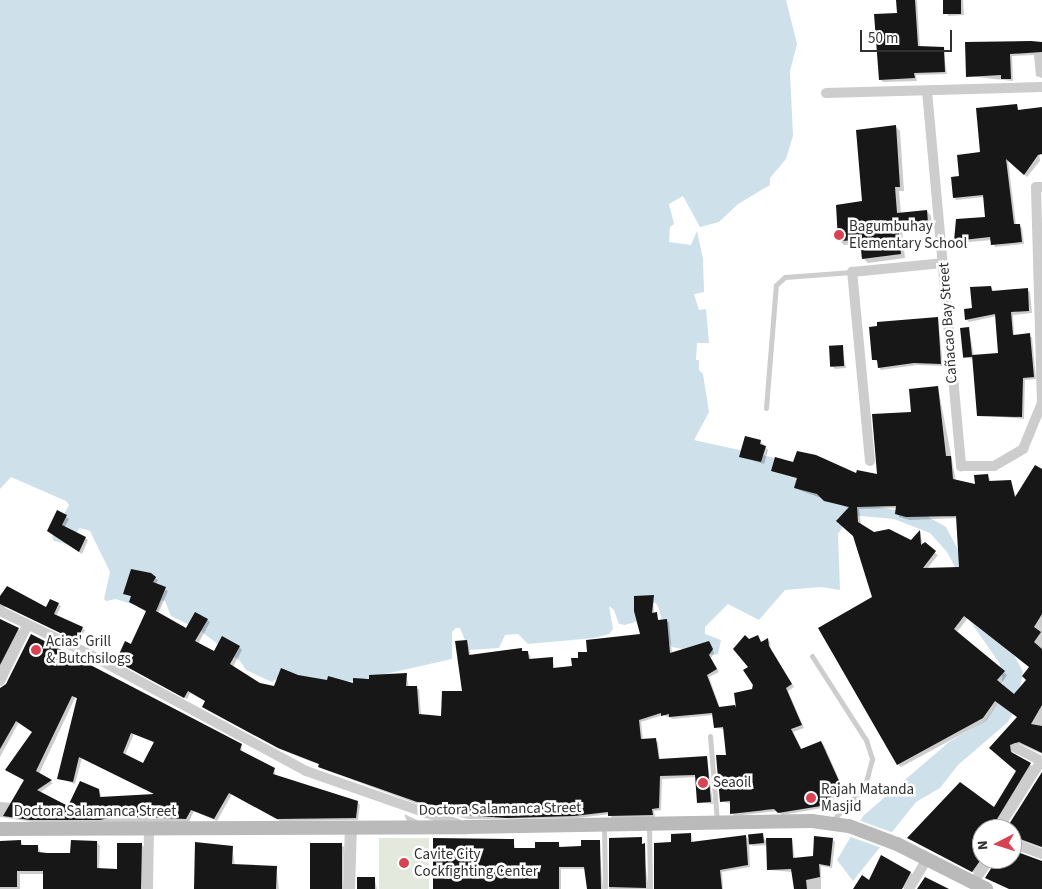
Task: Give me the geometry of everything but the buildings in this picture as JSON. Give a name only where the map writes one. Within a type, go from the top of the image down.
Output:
[{"type":"main road","name":"Doctora Salamanca Street","points":[[0,829],[467,827],[717,822],[831,822],[849,826],[897,844],[971,885]]},
{"type":"street","points":[[826,93],[1042,87]]},
{"type":"street","name":"Cañacao Bay Street","points":[[927,91],[962,466],[994,466],[1023,449],[1042,403],[1036,187],[1042,187]]},
{"type":"street","points":[[870,461],[852,272],[943,263]]},
{"type":"street","points":[[0,612],[26,626],[96,657],[306,771],[467,827]]},
{"type":"street","points":[[0,681],[26,626]]},
{"type":"street","points":[[1004,819],[1041,761],[1016,748]]},
{"type":"street","points":[[148,889],[150,827]]},
{"type":"street","points":[[349,889],[351,827]]},
{"type":"street","points":[[1022,847],[1042,854]]},
{"type":"street","points":[[909,889],[927,859]]},
{"type":"street","points":[[971,885],[983,869]]},
{"type":"lane","points":[[766,408],[776,285],[786,277],[852,272]]},
{"type":"lane","points":[[812,656],[866,740],[872,759],[865,786],[831,822]]},
{"type":"lane","points":[[710,736],[717,822]]},
{"type":"lane","points":[[649,823],[650,889]]},
{"type":"lane","points":[[604,824],[605,887]]},
{"type":"shaded area","name":"Cavite City Cockfighting Center","points":[[379,838],[429,838],[429,889],[379,889]]},
{"type":"water","points":[[0,0],[786,0],[797,44],[790,71],[793,136],[786,159],[770,178],[770,185],[738,204],[719,222],[700,227],[683,196],[669,204],[674,224],[670,227],[669,242],[691,245],[697,231],[703,259],[704,292],[694,294],[699,310],[706,309],[709,343],[697,343],[696,360],[699,360],[699,370],[703,374],[709,412],[694,440],[775,458],[777,472],[851,503],[923,514],[946,527],[1023,672],[1016,708],[1008,722],[958,765],[940,788],[916,802],[853,881],[837,860],[863,816],[949,742],[985,721],[1001,698],[1003,686],[1000,664],[963,611],[955,567],[947,552],[930,533],[894,519],[850,515],[838,534],[840,590],[821,587],[785,590],[759,620],[728,604],[705,627],[705,634],[721,640],[718,654],[714,655],[672,647],[665,636],[656,603],[650,603],[645,619],[625,625],[619,624],[614,610],[609,606],[613,629],[609,634],[594,638],[528,644],[518,634],[505,635],[499,648],[469,650],[460,628],[456,628],[452,632],[452,659],[354,681],[320,684],[278,678],[272,682],[246,670],[240,661],[198,629],[171,616],[165,601],[162,600],[158,610],[153,611],[116,599],[106,601],[104,599],[110,572],[90,531],[80,528],[66,544],[54,541],[52,536],[69,505],[66,501],[11,477],[0,489]]},
{"type":"pier","points":[[858,820],[894,833],[882,848],[848,836]]},
{"type":"place","name":"Bagumbuhay Elementary School","points":[[839,235]]},
{"type":"place","name":"Acias' Grill & Butchsilogs","points":[[36,650]]},
{"type":"place","name":"Seaoil","points":[[703,783]]},
{"type":"place","name":"Rajah Matanda Masjid","points":[[811,798]]},
{"type":"place","name":"Cavite City Cockfighting Center","points":[[404,863]]}]
